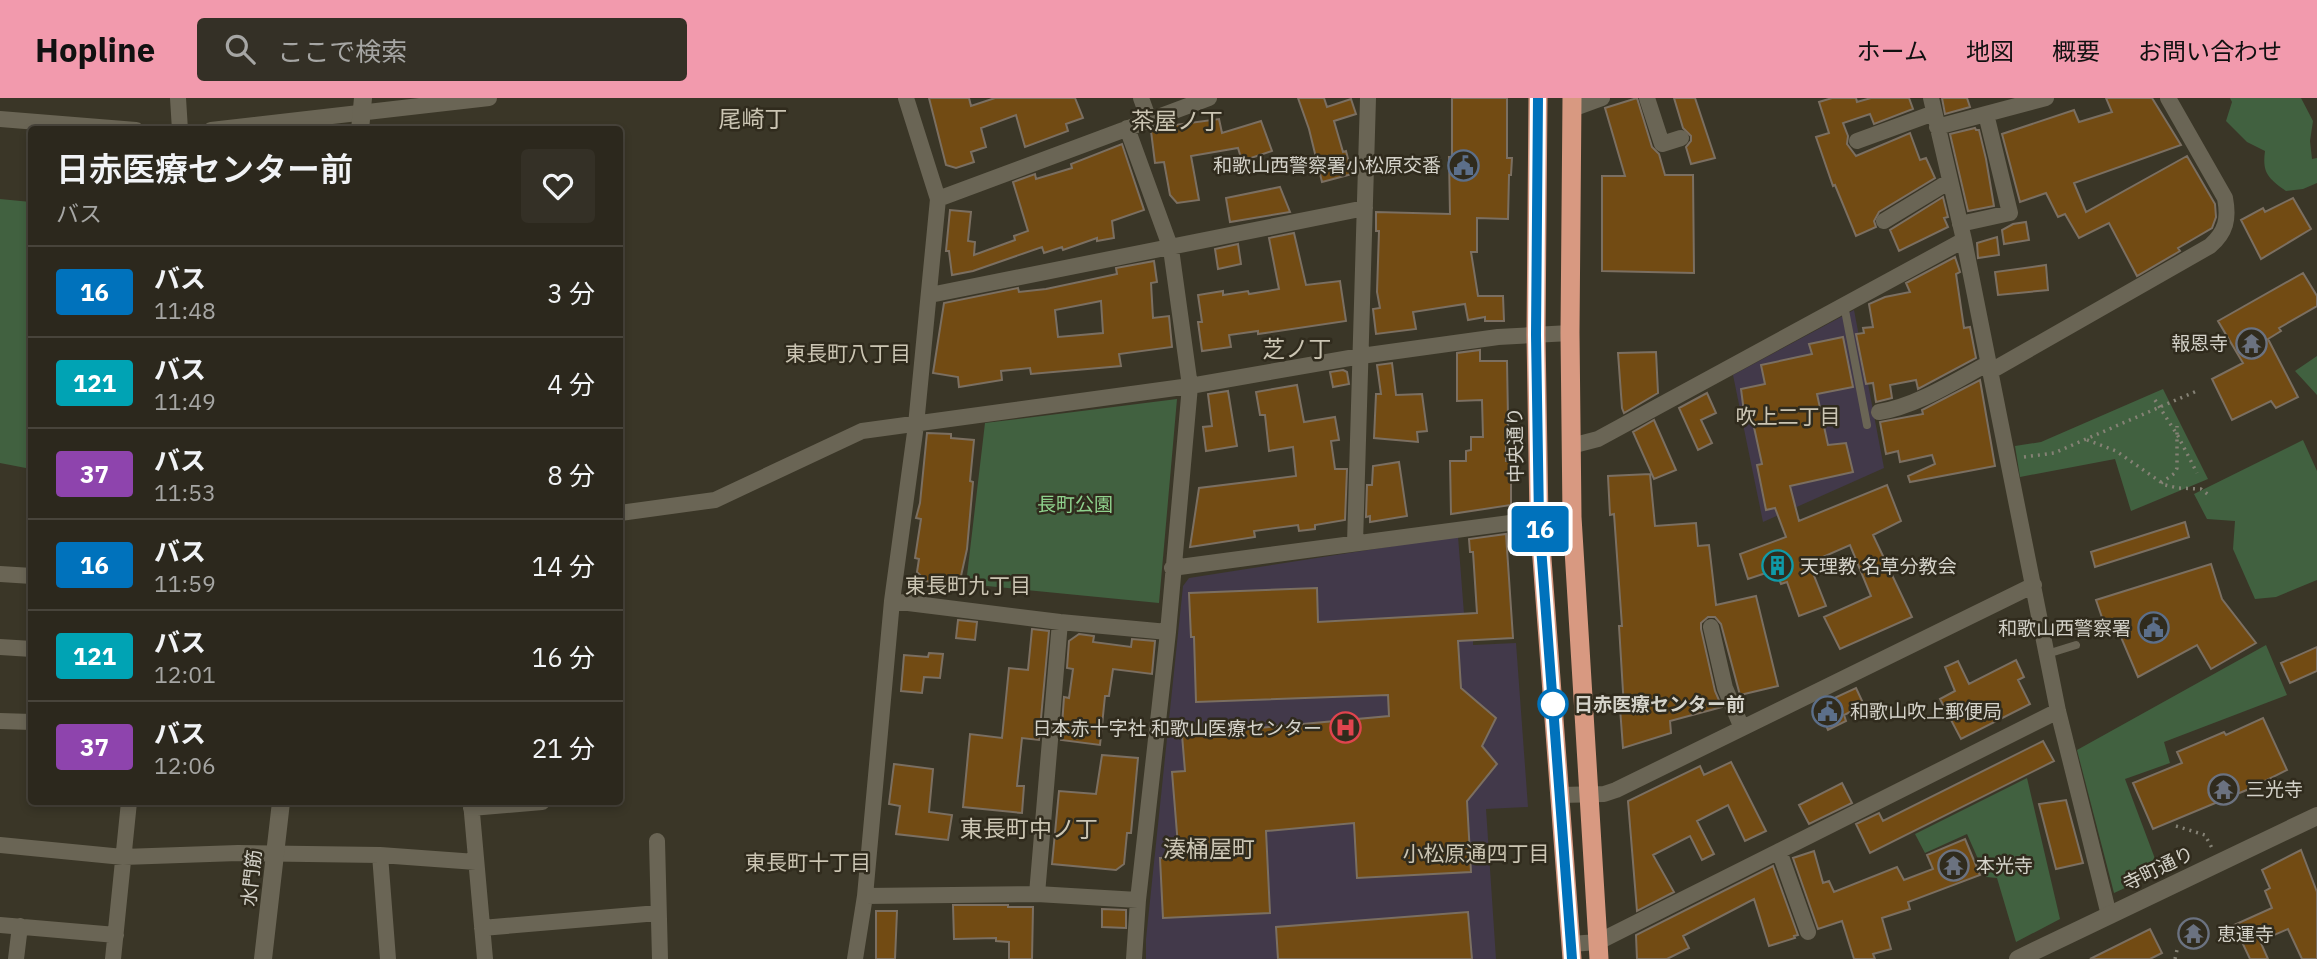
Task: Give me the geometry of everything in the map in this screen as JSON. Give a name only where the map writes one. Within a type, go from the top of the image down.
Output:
[{"type":"highway","name":"中央通り","points":[[1538,98],[1536,335],[1539,520],[1571,952]]},
{"type":"highway","points":[[1572,104],[1572,517],[1598,951]]},
{"type":"street","points":[[178,98],[180,126]]},
{"type":"street","points":[[247,126],[489,98]]},
{"type":"street","points":[[855,959],[865,896],[892,601],[916,425],[939,199],[906,98]]},
{"type":"street","points":[[1141,98],[1149,120]]},
{"type":"street","points":[[939,199],[1209,98]]},
{"type":"street","points":[[1355,543],[1368,98]]},
{"type":"street","points":[[1572,104],[1602,98]]},
{"type":"street","points":[[1647,98],[1662,144],[1681,138]]},
{"type":"street","points":[[1857,141],[1934,113],[1986,114],[2046,98]]},
{"type":"street","points":[[1879,412],[1891,410],[1990,367],[2210,246],[2219,237],[2228,214],[2225,198],[2168,98]]},
{"type":"street","points":[[1934,113],[1964,240],[2058,711],[2109,915]]},
{"type":"street","points":[[1960,224],[2010,213],[1986,114]]},
{"type":"street","points":[[0,119],[87,126]]},
{"type":"street","points":[[1127,128],[1171,248],[1190,386],[1168,632],[1138,900],[1135,959]]},
{"type":"street","points":[[1884,221],[1950,181]]},
{"type":"street","points":[[930,295],[1365,208]]},
{"type":"street","points":[[1570,446],[1598,439],[1964,240]]},
{"type":"street","points":[[623,513],[715,500],[862,431],[1190,386],[1361,356],[1498,337],[1570,333]]},
{"type":"street","points":[[1172,568],[1539,520]]},
{"type":"street","points":[[0,574],[28,576]]},
{"type":"street","points":[[1560,795],[1604,794],[1616,790],[2034,585]]},
{"type":"street","points":[[892,601],[1060,622],[1168,632]]},
{"type":"street","points":[[1037,894],[1060,622]]},
{"type":"street","points":[[1710,626],[1725,688],[1742,728]]},
{"type":"street","points":[[0,647],[28,649]]},
{"type":"street","points":[[1571,952],[1598,951],[1779,851],[2058,711]]},
{"type":"street","points":[[0,720],[28,722]]},
{"type":"street","points":[[113,959],[129,805]]},
{"type":"street","name":"水門筋","points":[[263,959],[281,805]]},
{"type":"street","points":[[471,805],[485,959]]},
{"type":"street","name":"寺町通り","points":[[2018,959],[2317,816]]},
{"type":"street","points":[[657,841],[660,959]]},
{"type":"street","points":[[0,845],[123,857],[238,853],[380,855],[476,862]]},
{"type":"street","points":[[1779,851],[1808,932]]},
{"type":"street","points":[[380,855],[387,959]]},
{"type":"street","points":[[865,896],[1037,894],[1138,900]]},
{"type":"street","points":[[482,928],[658,913]]},
{"type":"street","points":[[0,925],[116,935]]},
{"type":"street","points":[[16,959],[20,926]]},
{"type":"lane","points":[[1844,305],[1867,425]]},
{"type":"lane","points":[[2048,654],[2076,645]]},
{"type":"path","points":[[2008,460],[2054,453],[2199,390]]},
{"type":"path","points":[[2155,400],[2197,473]]},
{"type":"path","points":[[2161,483],[2176,471],[2177,426]]},
{"type":"path","points":[[2085,439],[2116,451],[2161,483],[2172,487],[2201,489],[2211,497]]},
{"type":"path","points":[[2176,826],[2205,835],[2219,862]]},
{"type":"path","points":[[2175,959],[2177,950]]},
{"type":"shaded area","points":[[1854,310],[1884,468],[1763,522],[1733,375]]},
{"type":"shaded area","name":"日本赤十字社 和歌山医療センター","points":[[1458,536],[1465,627],[1473,627],[1473,645],[1516,643],[1528,807],[1486,809],[1496,959],[1146,959],[1183,586],[1189,578]]},
{"type":"green space","points":[[2230,98],[2301,98],[2313,121],[2310,141],[2312,159],[2317,158],[2317,183],[2303,189],[2286,191],[2271,178],[2264,165],[2265,151],[2247,142],[2226,121],[2232,102]]},
{"type":"green space","points":[[0,199],[28,202],[28,468],[0,463]]},
{"type":"green space","points":[[2317,356],[2317,395],[2295,371]]},
{"type":"green space","points":[[2163,389],[2208,479],[2131,511],[2115,459],[2020,477],[2015,446],[2041,442]]},
{"type":"green space","name":"長町公園","points":[[1177,399],[1159,603],[966,584],[985,423]]},
{"type":"green space","points":[[2303,440],[2317,471],[2317,580],[2276,597],[2255,599],[2233,549],[2235,521],[2207,519],[2194,494]]},
{"type":"green space","points":[[2266,645],[2287,695],[2164,742],[2170,763],[2125,779],[2160,872],[2114,893],[2077,750]]},
{"type":"green space","points":[[2027,778],[2060,919],[2016,942],[1997,878],[1986,877],[1967,834],[1925,853],[1915,834]]},
{"type":"building","points":[[929,98],[969,98],[971,106],[995,98],[1075,98],[1083,118],[1066,124],[1068,131],[1025,147],[1016,115],[981,128],[986,147],[971,152],[974,162],[956,168],[946,165]]},
{"type":"building","points":[[1298,98],[1324,98],[1327,107],[1351,99],[1356,114],[1334,121],[1352,174],[1322,182]]},
{"type":"building","points":[[1452,98],[1507,98],[1507,158],[1512,158],[1508,219],[1477,218],[1477,252],[1471,252],[1478,296],[1503,296],[1504,321],[1485,321],[1485,317],[1468,320],[1465,304],[1413,312],[1416,329],[1376,334],[1373,309],[1380,308],[1377,292],[1379,231],[1376,231],[1376,212],[1450,214]]},
{"type":"building","points":[[1637,98],[1652,147],[1659,154],[1665,175],[1693,175],[1694,273],[1602,271],[1602,176],[1625,176],[1605,108]]},
{"type":"building","points":[[1674,98],[1695,98],[1715,158],[1691,164],[1686,147],[1691,136],[1683,128]]},
{"type":"building","points":[[1832,98],[1856,98],[1857,102],[1871,98],[1909,98],[1913,109],[1874,124],[1870,114],[1843,123],[1848,136],[1847,144],[1856,156],[1910,133],[1920,160],[1926,158],[1935,178],[1879,212],[1874,221],[1876,227],[1856,236],[1835,185],[1833,186],[1816,137],[1829,133],[1819,102]]},
{"type":"building","points":[[1942,98],[1967,98],[1970,107],[1945,114]]},
{"type":"building","points":[[2106,98],[2152,98],[2181,145],[2074,183],[2086,212],[2187,156],[2215,204],[2216,217],[2212,228],[2178,248],[2180,251],[2137,276],[2109,223],[2079,238],[2065,214],[2058,217],[2046,193],[2020,202],[2002,134],[2074,110],[2079,122],[2112,112]]},
{"type":"building","points":[[1219,119],[1222,133],[1261,121],[1272,151],[1242,161],[1238,148],[1191,156],[1199,200],[1177,203],[1170,195],[1164,162],[1155,163],[1151,131],[1160,127]]},
{"type":"building","points":[[1975,128],[1979,130],[1994,206],[1968,211],[1950,134]]},
{"type":"building","points":[[1122,144],[1144,210],[1112,221],[1114,238],[1097,241],[1097,238],[1063,250],[1062,247],[1044,253],[1042,247],[973,271],[952,275],[949,251],[946,251],[950,210],[971,212],[968,241],[975,242],[974,255],[1015,240],[1014,236],[1028,231],[1013,182],[1035,174],[1036,179],[1072,168],[1071,164]]},
{"type":"building","points":[[1280,187],[1290,212],[1230,222],[1226,198]]},
{"type":"building","points":[[1943,197],[1948,217],[1944,218],[1948,227],[1899,251],[1890,230]]},
{"type":"building","points":[[2293,198],[2311,229],[2261,259],[2241,220],[2263,208],[2265,212]]},
{"type":"building","points":[[2026,222],[2029,240],[2004,244],[2002,230],[2013,224]]},
{"type":"building","points":[[1294,233],[1306,285],[1340,281],[1346,321],[1258,334],[1258,331],[1229,335],[1231,347],[1202,351],[1198,295],[1223,291],[1223,295],[1248,291],[1249,294],[1279,289],[1269,238]]},
{"type":"building","points":[[1997,237],[1999,255],[1978,258],[1977,243]]},
{"type":"building","points":[[1238,244],[1241,264],[1218,269],[1215,249]]},
{"type":"building","points":[[1955,257],[1960,272],[1956,274],[1964,328],[1970,327],[1976,358],[1918,389],[1916,380],[1890,385],[1892,398],[1876,402],[1873,383],[1866,384],[1856,334],[1864,333],[1863,328],[1873,327],[1869,304],[1885,297],[1910,292],[1906,283]]},
{"type":"building","points":[[1154,261],[1157,282],[1151,283],[1153,318],[1169,316],[1172,347],[1119,354],[1121,366],[1031,374],[1030,368],[1001,371],[1002,380],[959,387],[958,377],[933,373],[944,303],[1018,288],[1019,292],[1046,289],[1117,274],[1116,268]],"holes":[[[1101,301],[1103,333],[1058,337],[1055,310]]]},
{"type":"building","points":[[2046,265],[2048,290],[1998,295],[1995,272]]},
{"type":"building","name":"報恩寺","points":[[2303,273],[2317,296],[2317,306],[2279,328],[2281,331],[2268,339],[2298,397],[2276,408],[2271,401],[2232,420],[2212,379],[2243,363],[2218,321]]},
{"type":"building","points":[[1843,337],[1853,387],[1817,394],[1828,445],[1846,443],[1853,472],[1790,486],[1799,521],[1887,485],[1901,521],[1873,535],[1912,617],[1840,649],[1824,617],[1871,596],[1850,545],[1809,563],[1826,606],[1799,616],[1787,582],[1781,584],[1775,570],[1748,579],[1740,554],[1786,537],[1775,508],[1766,510],[1757,465],[1762,464],[1752,418],[1745,420],[1741,389],[1765,384],[1761,365],[1812,354],[1809,344]]},
{"type":"building","points":[[1480,350],[1480,361],[1507,361],[1506,461],[1511,461],[1511,505],[1451,514],[1450,461],[1466,461],[1466,451],[1471,450],[1471,437],[1483,437],[1482,400],[1457,401],[1457,353]]},
{"type":"building","points":[[1656,352],[1658,393],[1624,413],[1618,353]]},
{"type":"building","points":[[1392,363],[1396,395],[1422,394],[1427,431],[1417,432],[1418,442],[1374,438],[1376,394],[1381,394],[1377,365]]},
{"type":"building","points":[[1330,372],[1347,372],[1349,384],[1333,387]]},
{"type":"building","points":[[1980,380],[1995,466],[1910,482],[1908,476],[1935,464],[1932,455],[1900,462],[1898,451],[1886,454],[1880,422],[1923,414],[1922,410]]},
{"type":"building","points":[[1297,385],[1304,422],[1335,417],[1339,440],[1331,441],[1335,469],[1347,469],[1345,520],[1315,525],[1315,529],[1299,531],[1298,525],[1254,531],[1255,537],[1190,547],[1199,488],[1296,476],[1293,447],[1269,451],[1265,415],[1260,415],[1256,392]]},
{"type":"building","points":[[1228,391],[1237,446],[1206,451],[1203,427],[1212,426],[1208,394]]},
{"type":"building","points":[[1707,393],[1716,413],[1701,420],[1712,443],[1698,450],[1679,408]]},
{"type":"building","points":[[1654,420],[1676,470],[1654,479],[1633,432]]},
{"type":"building","points":[[927,433],[951,434],[951,438],[974,440],[967,549],[959,585],[926,581],[917,572],[919,559],[915,558],[921,519],[916,518]]},
{"type":"building","points":[[1399,462],[1407,516],[1370,522],[1370,516],[1366,517],[1367,485],[1372,485],[1373,466]]},
{"type":"building","points":[[1650,474],[1655,526],[1696,523],[1698,546],[1709,545],[1716,605],[1756,596],[1778,686],[1740,695],[1721,624],[1715,617],[1708,617],[1701,623],[1701,629],[1715,691],[1722,707],[1670,721],[1671,733],[1623,748],[1620,708],[1624,708],[1619,626],[1622,626],[1614,514],[1610,515],[1608,476]]},
{"type":"building","points":[[2185,522],[2189,537],[2095,567],[2091,552]]},
{"type":"building","points":[[1506,534],[1513,638],[1458,641],[1461,688],[1496,718],[1482,746],[1497,764],[1467,801],[1471,872],[1357,878],[1354,823],[1266,831],[1270,913],[1163,918],[1160,858],[1179,858],[1172,772],[1185,771],[1182,735],[1389,716],[1388,695],[1196,702],[1194,637],[1191,637],[1189,593],[1317,588],[1318,622],[1477,613],[1473,552],[1470,552],[1469,539]]},
{"type":"building","name":"和歌山西警察署","points":[[2211,564],[2222,599],[2256,643],[2211,669],[2197,645],[2138,677],[2118,630],[2108,635],[2096,600]]},
{"type":"building","points":[[958,620],[977,622],[975,640],[956,638]]},
{"type":"building","points":[[1032,629],[1049,631],[1039,740],[1022,738],[1017,786],[1024,786],[1022,813],[963,807],[970,734],[1002,738],[1009,668],[1028,670]]},
{"type":"building","points":[[1079,634],[1094,636],[1093,642],[1131,647],[1132,639],[1155,641],[1152,674],[1113,669],[1109,696],[1105,696],[1100,745],[1061,740],[1064,697],[1069,698],[1073,669],[1067,668],[1069,641]]},
{"type":"building","points":[[2317,647],[2317,671],[2290,683],[2281,663]]},
{"type":"building","points":[[929,653],[943,654],[940,678],[924,677],[922,693],[901,691],[904,655],[928,657]]},
{"type":"building","points":[[2016,660],[2024,677],[2018,680],[2030,704],[1961,739],[1940,699],[1955,691],[1945,667],[1958,661],[1969,684]]},
{"type":"building","points":[[1856,688],[1864,705],[1844,715],[1846,721],[1828,730],[1817,706]]},
{"type":"building","points":[[2263,718],[2287,770],[2153,829],[2133,783],[2182,763],[2177,752],[2224,732],[2226,735]]},
{"type":"building","points":[[2043,741],[2054,761],[1870,853],[1856,824],[1879,813],[1883,821]]},
{"type":"building","points":[[1102,755],[1138,758],[1131,833],[1127,833],[1124,864],[1116,870],[1052,864],[1059,791],[1096,794]]},
{"type":"building","points":[[1731,762],[1766,831],[1745,841],[1728,805],[1697,821],[1714,854],[1702,860],[1690,836],[1653,855],[1674,892],[1637,911],[1628,801],[1700,766],[1704,775]]},
{"type":"building","points":[[894,764],[933,769],[929,812],[952,815],[948,840],[896,834],[900,806],[889,804]]},
{"type":"building","points":[[1842,783],[1852,803],[1809,824],[1799,805]]},
{"type":"building","points":[[2066,800],[2083,863],[2056,869],[2039,804]]},
{"type":"building","points":[[1965,839],[1980,875],[1908,902],[1910,909],[1882,918],[1891,949],[1873,954],[1875,959],[1854,959],[1842,921],[1818,929],[1793,858],[1814,851],[1823,883],[1829,881],[1834,892],[1897,867],[1904,880],[1933,869],[1927,855]]},
{"type":"building","points":[[2301,850],[2317,892],[2317,959],[2302,959],[2288,929],[2260,941],[2268,959],[2250,959],[2234,925],[2272,908],[2265,891],[2270,888],[2262,870]]},
{"type":"building","points":[[1773,866],[1798,935],[1794,936],[1795,938],[1769,946],[1754,899],[1683,936],[1689,948],[1667,959],[1637,959],[1636,935]]},
{"type":"building","points":[[953,905],[1033,907],[1032,959],[1009,959],[1009,942],[996,941],[996,938],[954,939]]},
{"type":"building","points":[[1102,909],[1126,910],[1126,928],[1102,927]]},
{"type":"building","points":[[876,911],[897,911],[895,959],[876,959]]},
{"type":"building","points":[[1468,912],[1472,959],[1278,959],[1276,927]]},
{"type":"building","points":[[2150,929],[2162,953],[2150,959],[2090,959]]},
{"type":"bus line","name":"16","points":[[1538,98],[1536,335],[1539,520],[1572,959]]},
{"type":"place","name":"和歌山西警察署小松原交番","points":[[1464,165]]},
{"type":"place","name":"報恩寺","points":[[2251,343]]},
{"type":"place","name":"天理教 名草分教会","points":[[1777,566]]},
{"type":"place","name":"和歌山西警察署","points":[[2154,628]]},
{"type":"place","name":"日赤医療センター前","points":[[1553,704]]},
{"type":"place","name":"和歌山吹上郵便局","points":[[1827,711]]},
{"type":"place","name":"日本赤十字社 和歌山医療センター","points":[[1345,728]]},
{"type":"place","name":"三光寺","points":[[2223,789]]},
{"type":"place","name":"本光寺","points":[[1953,865]]},
{"type":"place","name":"恵運寺","points":[[2194,934]]},
{"type":"district","name":"尾崎丁","points":[[753,119]]},
{"type":"district","name":"茶屋ノ丁","points":[[1177,121]]},
{"type":"district","name":"芝ノ丁","points":[[1297,349]]},
{"type":"district","name":"東長町八丁目","points":[[848,354]]},
{"type":"district","name":"吹上二丁目","points":[[1788,417]]},
{"type":"district","name":"東長町九丁目","points":[[968,586]]},
{"type":"district","name":"東長町中ノ丁","points":[[1029,829]]},
{"type":"district","name":"湊桶屋町","points":[[1209,849]]},
{"type":"district","name":"小松原通四丁目","points":[[1476,854]]},
{"type":"district","name":"東長町十丁目","points":[[808,863]]}]
